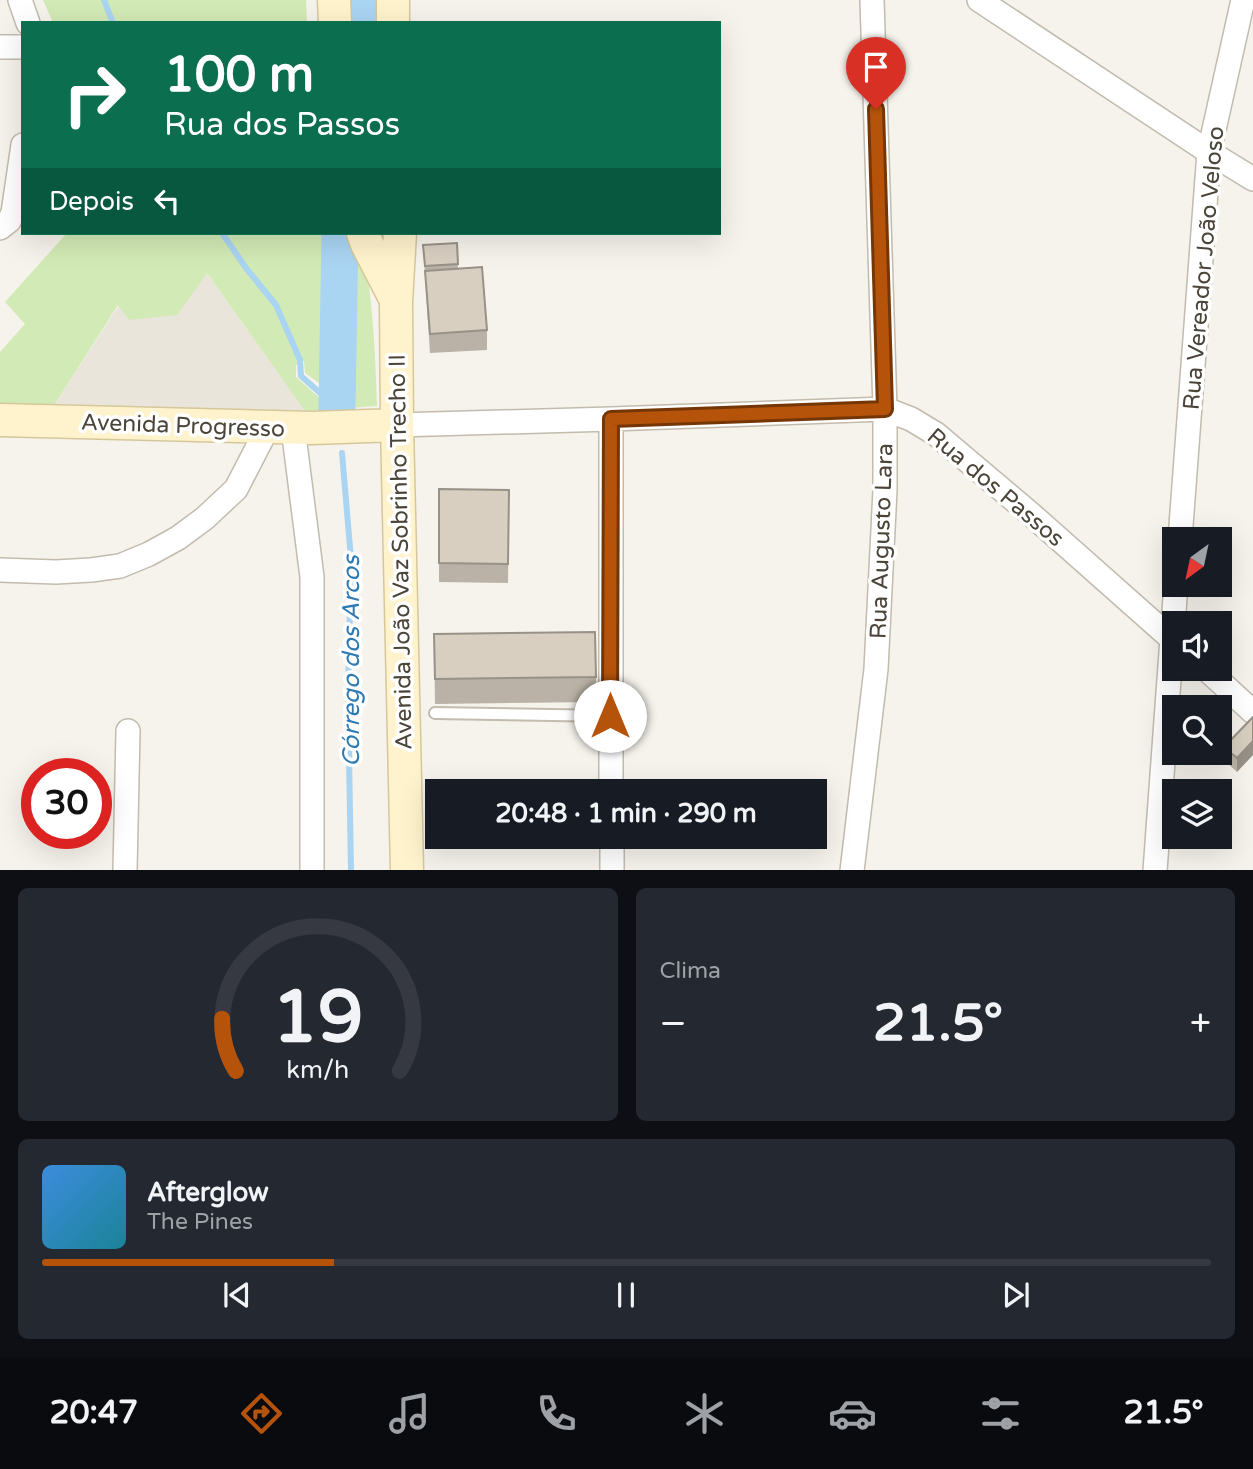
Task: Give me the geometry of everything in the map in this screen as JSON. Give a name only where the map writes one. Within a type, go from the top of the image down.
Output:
[{"type":"street","points":[[20,0],[28,21]]},
{"type":"street","points":[[334,0],[335,21]]},
{"type":"street","points":[[393,0],[393,21]]},
{"type":"street","name":"Rua Augusto Lara","points":[[852,870],[876,669],[885,490],[885,409],[872,0]]},
{"type":"street","points":[[979,0],[1253,179]]},
{"type":"street","name":"Rua Vereador João Veloso","points":[[1181,527],[1209,152],[1243,0]]},
{"type":"street","points":[[0,47],[21,47]]},
{"type":"street","points":[[0,228],[9,221],[13,213],[21,159]]},
{"type":"street","points":[[364,235],[397,302]]},
{"type":"street","name":"Avenida João Vaz Sobrinho Trecho II","points":[[400,235],[397,302],[382,426],[407,870]]},
{"type":"street","name":"Rua dos Passos","points":[[382,426],[885,409],[911,419],[936,434],[1162,630]]},
{"type":"street","points":[[611,419],[611,779]]},
{"type":"street","name":"Avenida Progresso","points":[[0,420],[291,428],[382,426]]},
{"type":"street","points":[[0,570],[91,570],[120,566],[149,554],[196,525],[236,489],[291,428]]},
{"type":"street","points":[[291,428],[312,577],[312,870]]},
{"type":"street","points":[[1155,870],[1170,681]]},
{"type":"street","points":[[1219,681],[1253,712]]},
{"type":"street","points":[[125,870],[128,731]]},
{"type":"street","points":[[612,849],[612,870]]},
{"type":"lane","points":[[435,713],[610,716]]},
{"type":"shaded area","points":[[207,273],[310,418],[51,410],[119,305]]},
{"type":"green space","points":[[43,0],[306,0],[307,21],[52,21]]},
{"type":"green space","points":[[65,235],[332,235],[326,304],[329,390],[305,373],[304,361],[296,365],[296,377],[322,400],[325,417],[310,418],[207,273],[177,315],[129,320],[118,305],[51,410],[0,408],[0,352],[25,324],[5,302]]},
{"type":"green space","points":[[359,235],[367,276],[377,406],[350,408],[346,236]]},
{"type":"building","points":[[457,243],[458,264],[425,266],[423,245]]},
{"type":"building","points":[[482,267],[487,330],[430,334],[425,271]]},
{"type":"building","points":[[439,489],[509,490],[508,564],[439,563]]},
{"type":"building","points":[[595,632],[596,677],[435,679],[434,634]]},
{"type":"building","points":[[1253,717],[1253,741],[1237,758],[1232,754],[1232,739]]},
{"type":"waterway","name":"Córrego dos Arcos","points":[[104,0],[112,21]]},
{"type":"waterway","points":[[361,0],[361,21]]},
{"type":"waterway","name":"Córrego dos Arcos","points":[[223,235],[276,305],[300,360],[301,376],[337,408]]},
{"type":"waterway","points":[[337,408],[340,235]]},
{"type":"waterway","name":"Córrego dos Arcos","points":[[342,453],[351,559],[348,696],[351,870]]},
{"type":"route","points":[[610,716],[611,419],[885,409],[876,109]]}]
